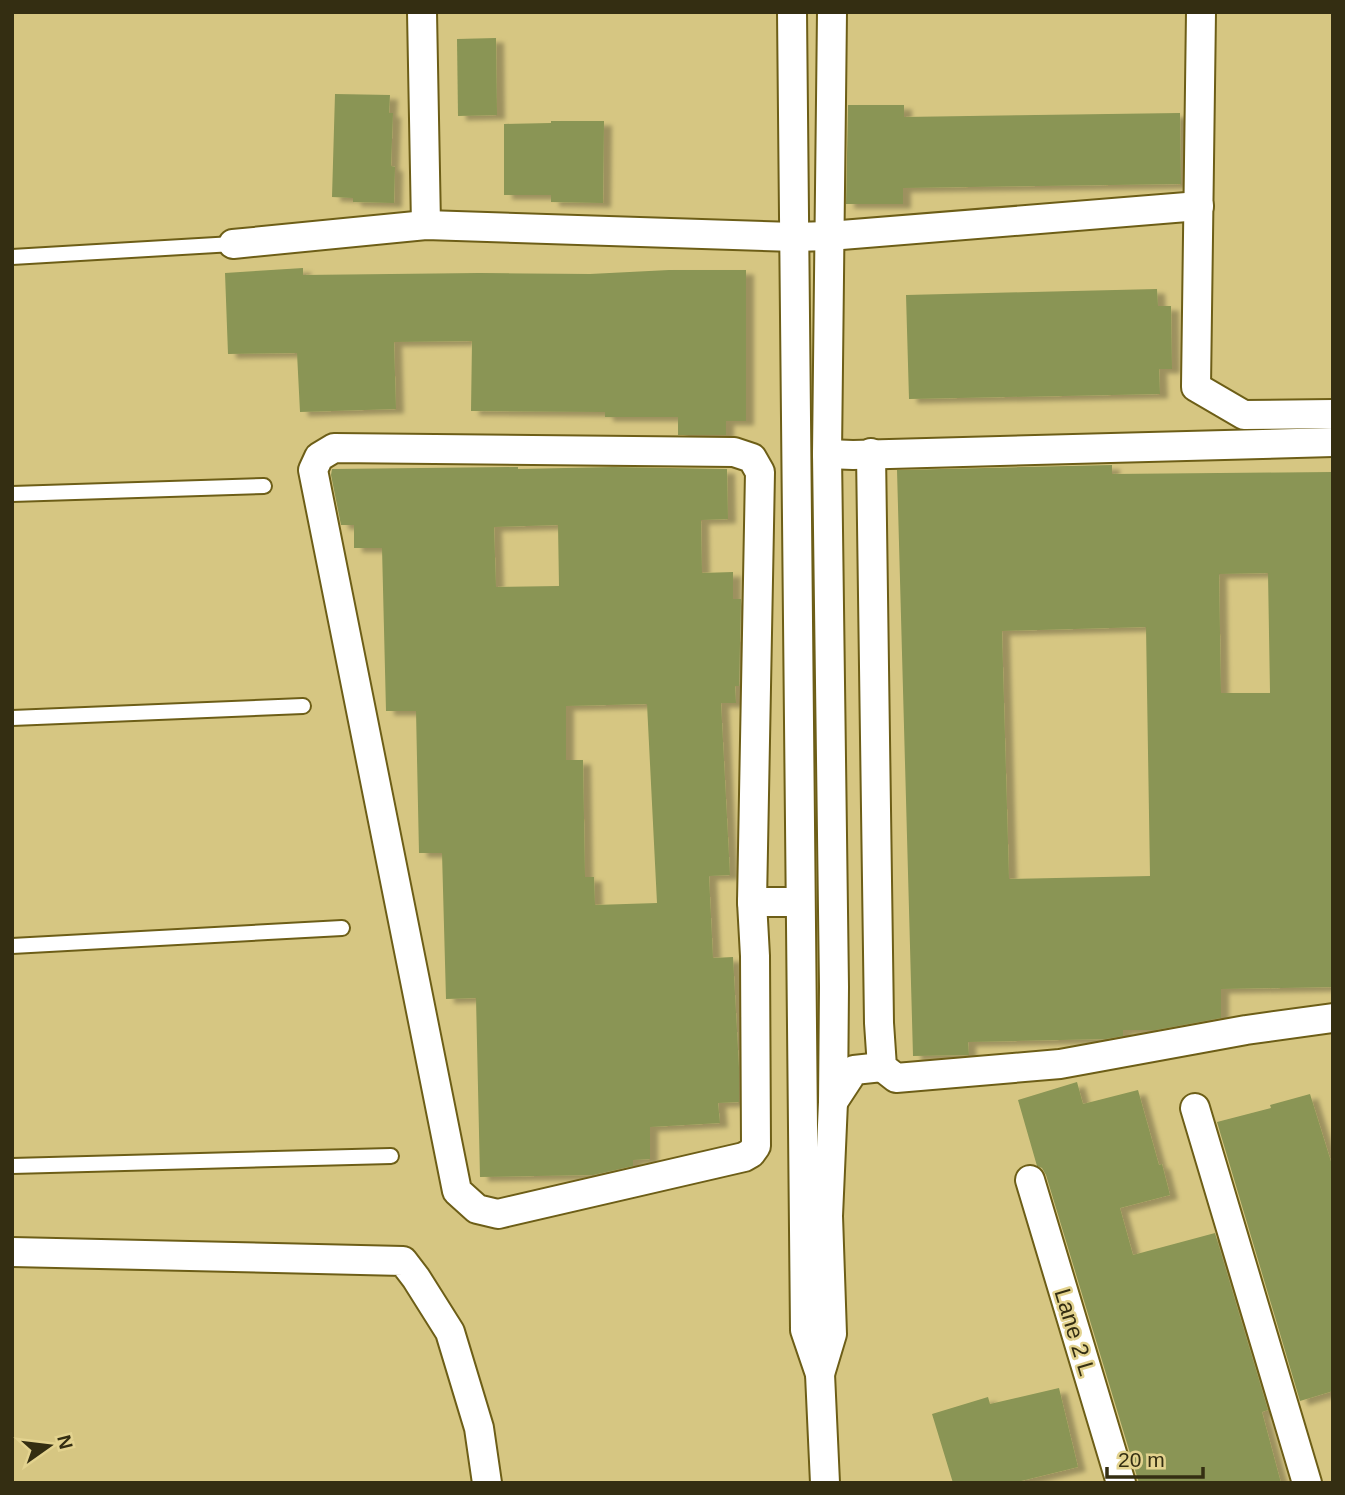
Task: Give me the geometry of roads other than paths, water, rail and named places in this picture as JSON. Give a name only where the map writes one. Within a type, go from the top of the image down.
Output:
[{"type":"street","points":[[422,12],[426,225]]},
{"type":"street","points":[[792,12],[800,927],[815,1216]]},
{"type":"street","points":[[825,1483],[820,1374],[805,1330],[815,1216],[833,1102],[827,454],[832,12]]},
{"type":"street","points":[[1201,12],[1196,387],[1244,415],[1333,414]]},
{"type":"street","points":[[233,244],[426,225],[828,236],[1199,206]]},
{"type":"street","points":[[827,454],[1333,442]]},
{"type":"street","points":[[334,448],[734,452],[752,458],[760,472],[752,902],[755,956],[756,1146],[751,1153],[744,1157],[498,1214],[477,1209],[457,1191],[316,490],[313,470],[319,457],[334,448]]},
{"type":"street","points":[[871,453],[879,1023],[882,1067]]},
{"type":"street","points":[[752,902],[800,927],[832,927]]},
{"type":"street","points":[[755,956],[800,927]]},
{"type":"street","points":[[834,987],[851,1025],[879,1023]]},
{"type":"street","points":[[833,1102],[855,1070],[882,1067],[896,1078],[1060,1064],[1246,1030],[1333,1018]]},
{"type":"street","points":[[1195,1108],[1307,1483]]},
{"type":"street","name":"Lane 2 L","points":[[1030,1180],[1121,1483]]},
{"type":"street","points":[[12,1251],[404,1261],[450,1332],[479,1428],[487,1483]]},
{"type":"lane","points":[[12,257],[233,244]]},
{"type":"lane","points":[[12,494],[264,486]]},
{"type":"lane","points":[[12,718],[303,706]]},
{"type":"lane","points":[[12,946],[342,928]]},
{"type":"lane","points":[[12,1166],[391,1156]]}]
